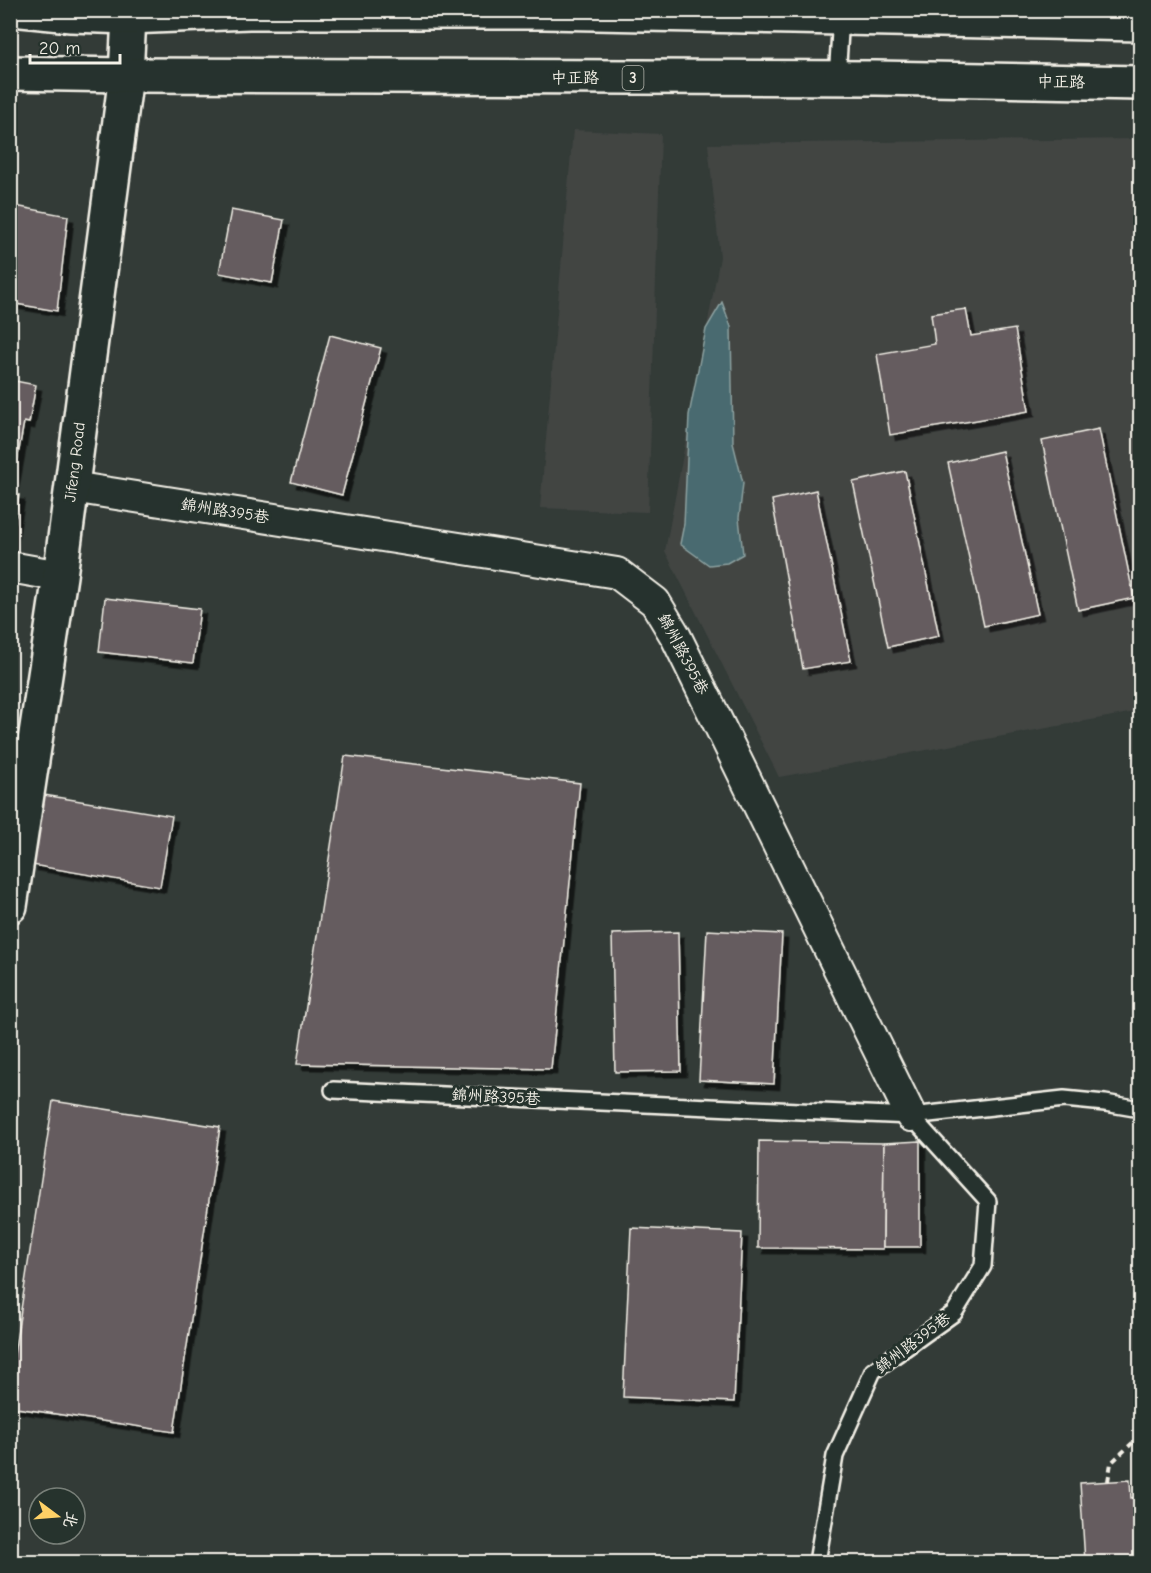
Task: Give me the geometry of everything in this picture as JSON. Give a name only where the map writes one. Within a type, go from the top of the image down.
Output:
[{"type":"main road","points":[[21,10],[129,17],[249,12],[314,14],[544,11],[841,15],[1140,24]]},
{"type":"main road","name":"Jifeng Road","points":[[10,906],[21,776],[60,576],[126,75],[129,17]]},
{"type":"main road","name":"中正路","points":[[10,73],[1140,83]]},
{"type":"street","name":"錦州路395巷","points":[[72,487],[617,573],[655,602],[676,637],[911,1116]]},
{"type":"street","points":[[10,567],[60,576]]},
{"type":"lane","points":[[837,79],[841,15]]},
{"type":"lane","name":"錦州路395巷","points":[[333,1090],[911,1116],[1064,1100],[1105,1103],[1140,1109]]},
{"type":"lane","name":"錦州路395巷","points":[[817,1563],[835,1456],[873,1371],[954,1313],[983,1266],[988,1201],[911,1116]]},
{"type":"path","points":[[1108,1481],[1111,1463],[1140,1436]]},
{"type":"shaded area","points":[[573,130],[661,134],[648,512],[540,508]]},
{"type":"shaded area","points":[[1140,139],[1140,711],[779,777],[665,551],[720,257],[708,144]]},
{"type":"water","points":[[722,302],[731,327],[733,443],[743,483],[739,518],[743,554],[727,563],[709,565],[680,544],[684,524],[689,415],[706,329]]},
{"type":"building","points":[[10,205],[68,216],[57,311],[10,303]]},
{"type":"building","points":[[231,210],[284,220],[272,283],[219,273]]},
{"type":"building","points":[[966,309],[971,336],[1015,329],[1029,411],[890,435],[877,354],[935,344],[931,314]]},
{"type":"building","points":[[330,335],[381,348],[342,495],[291,482]]},
{"type":"building","points":[[10,380],[36,385],[29,423],[24,422],[12,489],[10,488]]},
{"type":"building","points":[[1099,429],[1134,598],[1078,610],[1042,441]]},
{"type":"building","points":[[1002,451],[1038,614],[984,626],[948,463]]},
{"type":"building","points":[[905,471],[939,636],[888,647],[853,482]]},
{"type":"building","points":[[816,490],[851,661],[803,669],[772,500]]},
{"type":"building","points":[[10,494],[19,495],[10,549]]},
{"type":"building","points":[[105,598],[200,609],[193,663],[99,652]]},
{"type":"building","points":[[345,756],[580,783],[551,1069],[297,1064]]},
{"type":"building","points":[[44,795],[172,816],[160,887],[32,865]]},
{"type":"building","points":[[707,930],[782,934],[774,1084],[699,1080]]},
{"type":"building","points":[[678,932],[681,1071],[615,1072],[612,934]]},
{"type":"building","points":[[53,1101],[220,1127],[174,1432],[10,1407],[10,1381]]},
{"type":"building","points":[[759,1141],[884,1143],[883,1249],[758,1248]]},
{"type":"building","points":[[920,1141],[920,1247],[883,1247],[884,1143]]},
{"type":"building","points":[[631,1228],[742,1233],[734,1402],[623,1397]]},
{"type":"building","points":[[1130,1480],[1131,1498],[1140,1497],[1140,1562],[1085,1562],[1080,1483]]}]
